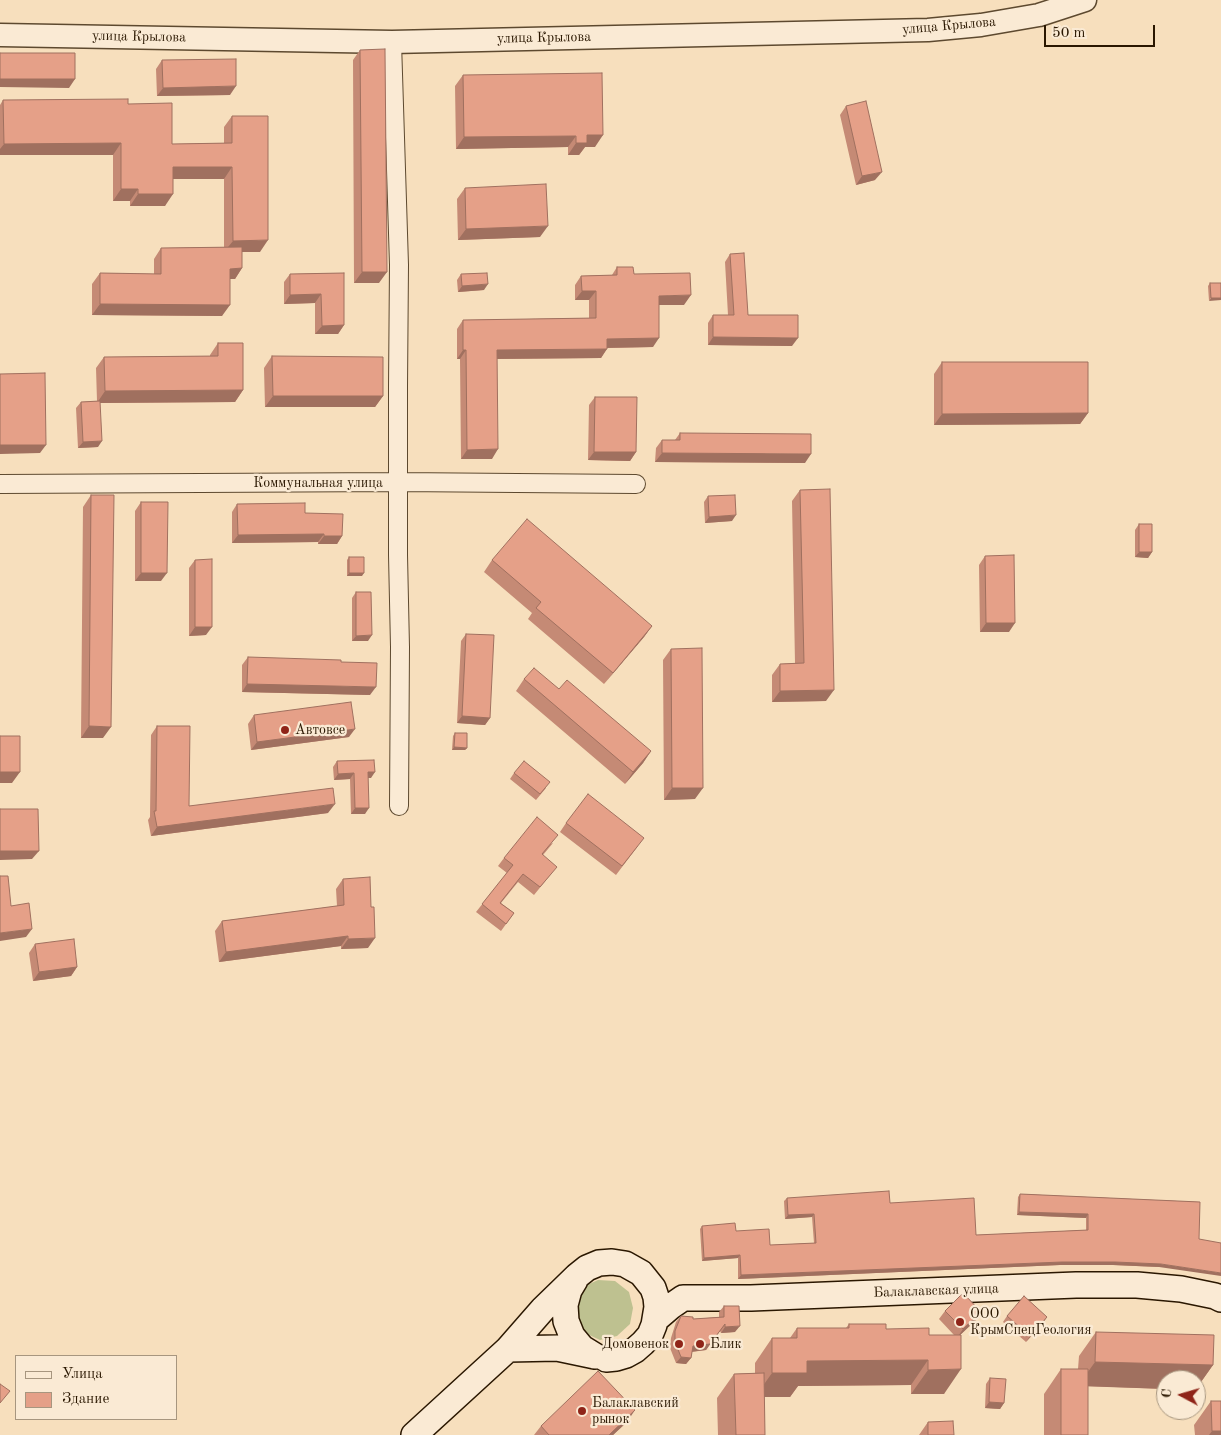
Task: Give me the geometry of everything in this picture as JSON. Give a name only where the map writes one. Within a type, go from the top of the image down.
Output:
[{"type":"main road","points":[[414,1435],[508,1349],[543,1309],[587,1268],[599,1263],[625,1264],[641,1273],[653,1288],[657,1307],[656,1319],[650,1335],[635,1350],[626,1355],[616,1358],[601,1357],[557,1348],[508,1349]]},
{"type":"main road","points":[[577,1276],[569,1290],[565,1305],[566,1321],[572,1336],[582,1348],[601,1357]]},
{"type":"main road","name":"Балаклавская улица","points":[[653,1288],[683,1298],[751,1298],[1076,1285],[1137,1285],[1181,1289],[1221,1299]]},
{"type":"main road","points":[[656,1319],[683,1298]]},
{"type":"street","name":"улица Крылова","points":[[0,35],[392,42],[928,30],[981,25],[1039,15],[1084,0]]},
{"type":"street","points":[[392,42],[399,265],[399,806]]},
{"type":"street","name":"Коммунальная улица","points":[[0,484],[398,482],[636,484]]},
{"type":"green space","points":[[598,1280],[615,1281],[629,1292],[633,1308],[630,1324],[617,1336],[600,1340],[585,1333],[575,1318],[575,1302],[583,1287]]},
{"type":"building","points":[[385,49],[387,272],[362,272],[360,50]]},
{"type":"building","points":[[0,53],[75,53],[75,79],[0,79]]},
{"type":"building","points":[[236,59],[236,86],[163,88],[162,60]]},
{"type":"building","points":[[602,73],[603,135],[587,135],[587,143],[576,143],[576,136],[464,137],[463,75]]},
{"type":"building","points":[[128,99],[128,104],[172,103],[172,144],[232,143],[232,116],[268,116],[268,240],[233,241],[232,167],[173,167],[173,194],[138,194],[138,189],[121,189],[121,143],[4,144],[3,100]]},
{"type":"building","points":[[866,101],[882,172],[862,176],[846,106]]},
{"type":"building","points":[[546,184],[548,226],[466,229],[465,188]]},
{"type":"building","points":[[242,247],[242,268],[230,269],[230,305],[100,304],[100,273],[161,274],[161,248]]},
{"type":"building","points":[[744,253],[748,315],[798,315],[798,338],[713,337],[713,315],[734,315],[730,254]]},
{"type":"building","points":[[617,267],[633,267],[634,274],[690,273],[691,295],[659,296],[659,338],[607,339],[607,349],[497,350],[498,449],[467,450],[466,350],[463,350],[463,320],[596,318],[596,291],[582,291],[581,276],[617,275]]},
{"type":"building","points":[[344,273],[344,325],[322,326],[321,294],[290,295],[290,274]]},
{"type":"building","points":[[487,273],[488,284],[462,286],[461,274]]},
{"type":"building","points":[[1210,283],[1221,283],[1221,298],[1211,298]]},
{"type":"building","points":[[218,343],[243,343],[243,390],[105,391],[104,357],[218,356]]},
{"type":"building","points":[[272,356],[383,357],[383,396],[273,396]]},
{"type":"building","points":[[942,362],[1088,362],[1088,413],[942,414]]},
{"type":"building","points":[[45,373],[46,445],[0,445],[0,374]]},
{"type":"building","points":[[595,397],[637,397],[636,452],[594,452]]},
{"type":"building","points":[[100,401],[102,441],[83,442],[81,402]]},
{"type":"building","points":[[680,433],[811,434],[811,454],[662,453],[662,440],[680,440]]},
{"type":"building","points":[[830,489],[834,690],[780,691],[780,664],[804,663],[800,490]]},
{"type":"building","points":[[91,495],[114,495],[111,727],[89,726]]},
{"type":"building","points":[[735,495],[736,515],[709,517],[708,496]]},
{"type":"building","points":[[141,502],[168,502],[167,573],[141,573]]},
{"type":"building","points":[[305,503],[305,513],[343,514],[342,536],[324,536],[324,534],[238,535],[237,504]]},
{"type":"building","points":[[527,519],[652,626],[613,673],[536,608],[541,602],[492,560]]},
{"type":"building","points":[[1139,524],[1152,524],[1152,552],[1139,552]]},
{"type":"building","points":[[1014,555],[1015,623],[986,623],[985,556]]},
{"type":"building","points":[[349,557],[364,557],[364,573],[349,573]]},
{"type":"building","points":[[212,559],[212,627],[195,627],[195,560]]},
{"type":"building","points":[[356,592],[371,592],[372,635],[356,636]]},
{"type":"building","points":[[466,634],[494,635],[490,718],[462,716]]},
{"type":"building","points":[[702,648],[703,788],[672,788],[671,649]]},
{"type":"building","points":[[248,657],[377,663],[376,687],[247,684]]},
{"type":"building","points":[[534,668],[559,689],[567,680],[651,751],[633,772],[524,679]]},
{"type":"building","points":[[351,702],[355,729],[257,742],[254,715]]},
{"type":"building","points":[[157,726],[190,726],[189,806],[333,788],[335,804],[157,827],[154,811],[156,811]]},
{"type":"building","points":[[455,733],[467,733],[467,748],[454,747]]},
{"type":"building","points":[[0,736],[20,736],[20,772],[0,772]]},
{"type":"building","points":[[374,760],[375,772],[368,772],[369,808],[355,808],[354,773],[338,774],[337,761]]},
{"type":"building","points":[[524,761],[550,782],[540,794],[514,773]]},
{"type":"building","points":[[588,794],[644,838],[622,866],[566,823]]},
{"type":"building","points":[[0,809],[38,809],[39,851],[0,851]]},
{"type":"building","points":[[537,817],[558,835],[542,854],[557,867],[540,887],[523,874],[500,903],[514,913],[506,924],[482,904],[513,865],[504,858]]},
{"type":"building","points":[[0,876],[8,876],[11,906],[29,903],[32,929],[0,933]]},
{"type":"building","points":[[370,877],[371,907],[374,907],[375,938],[348,939],[348,936],[226,952],[222,921],[344,905],[343,879]]},
{"type":"building","points":[[74,939],[77,967],[39,972],[35,944]]},
{"type":"building","points":[[889,1191],[890,1203],[974,1198],[976,1235],[1088,1230],[1088,1214],[1019,1212],[1020,1194],[1200,1202],[1199,1239],[1221,1243],[1221,1273],[1161,1264],[1062,1262],[741,1275],[740,1255],[704,1258],[702,1226],[735,1223],[736,1231],[769,1229],[770,1245],[816,1243],[814,1214],[788,1215],[787,1198]]},
{"type":"building","points":[[961,1295],[965,1295],[981,1312],[963,1329],[945,1311]]},
{"type":"building","points":[[1024,1296],[1047,1317],[1030,1336],[1007,1316]]},
{"type":"building","points":[[724,1306],[739,1306],[740,1326],[725,1327],[725,1324],[710,1344],[693,1346],[691,1358],[681,1357],[675,1342],[675,1331],[681,1316],[693,1317],[693,1319],[724,1317]]},
{"type":"building","points":[[849,1324],[886,1324],[886,1329],[929,1328],[929,1335],[961,1335],[961,1369],[928,1370],[928,1360],[807,1361],[807,1373],[772,1373],[772,1338],[797,1338],[797,1328],[849,1328]]},
{"type":"building","points":[[1096,1332],[1214,1335],[1213,1365],[1095,1362]]},
{"type":"building","points":[[1061,1369],[1088,1369],[1088,1435],[1061,1435]]},
{"type":"building","name":"Балаклавский рынок","points":[[598,1371],[635,1410],[609,1435],[549,1435],[541,1426]]},
{"type":"building","points":[[764,1373],[765,1435],[736,1435],[734,1374]]},
{"type":"building","points":[[990,1378],[1006,1379],[1004,1403],[989,1402]]},
{"type":"building","points":[[0,1384],[10,1391],[0,1403]]},
{"type":"building","points":[[1211,1401],[1221,1401],[1221,1431],[1212,1431]]},
{"type":"building","points":[[953,1421],[954,1435],[928,1435],[928,1422]]},
{"type":"place","name":"Автовсе","points":[[285,730]]},
{"type":"place","name":"ООО КрымСпецГеология","points":[[960,1322]]},
{"type":"place","name":"Домовенок","points":[[679,1344]]},
{"type":"place","name":"Блик","points":[[700,1344]]},
{"type":"place","name":"Балаклавский рынок","points":[[582,1411]]}]
